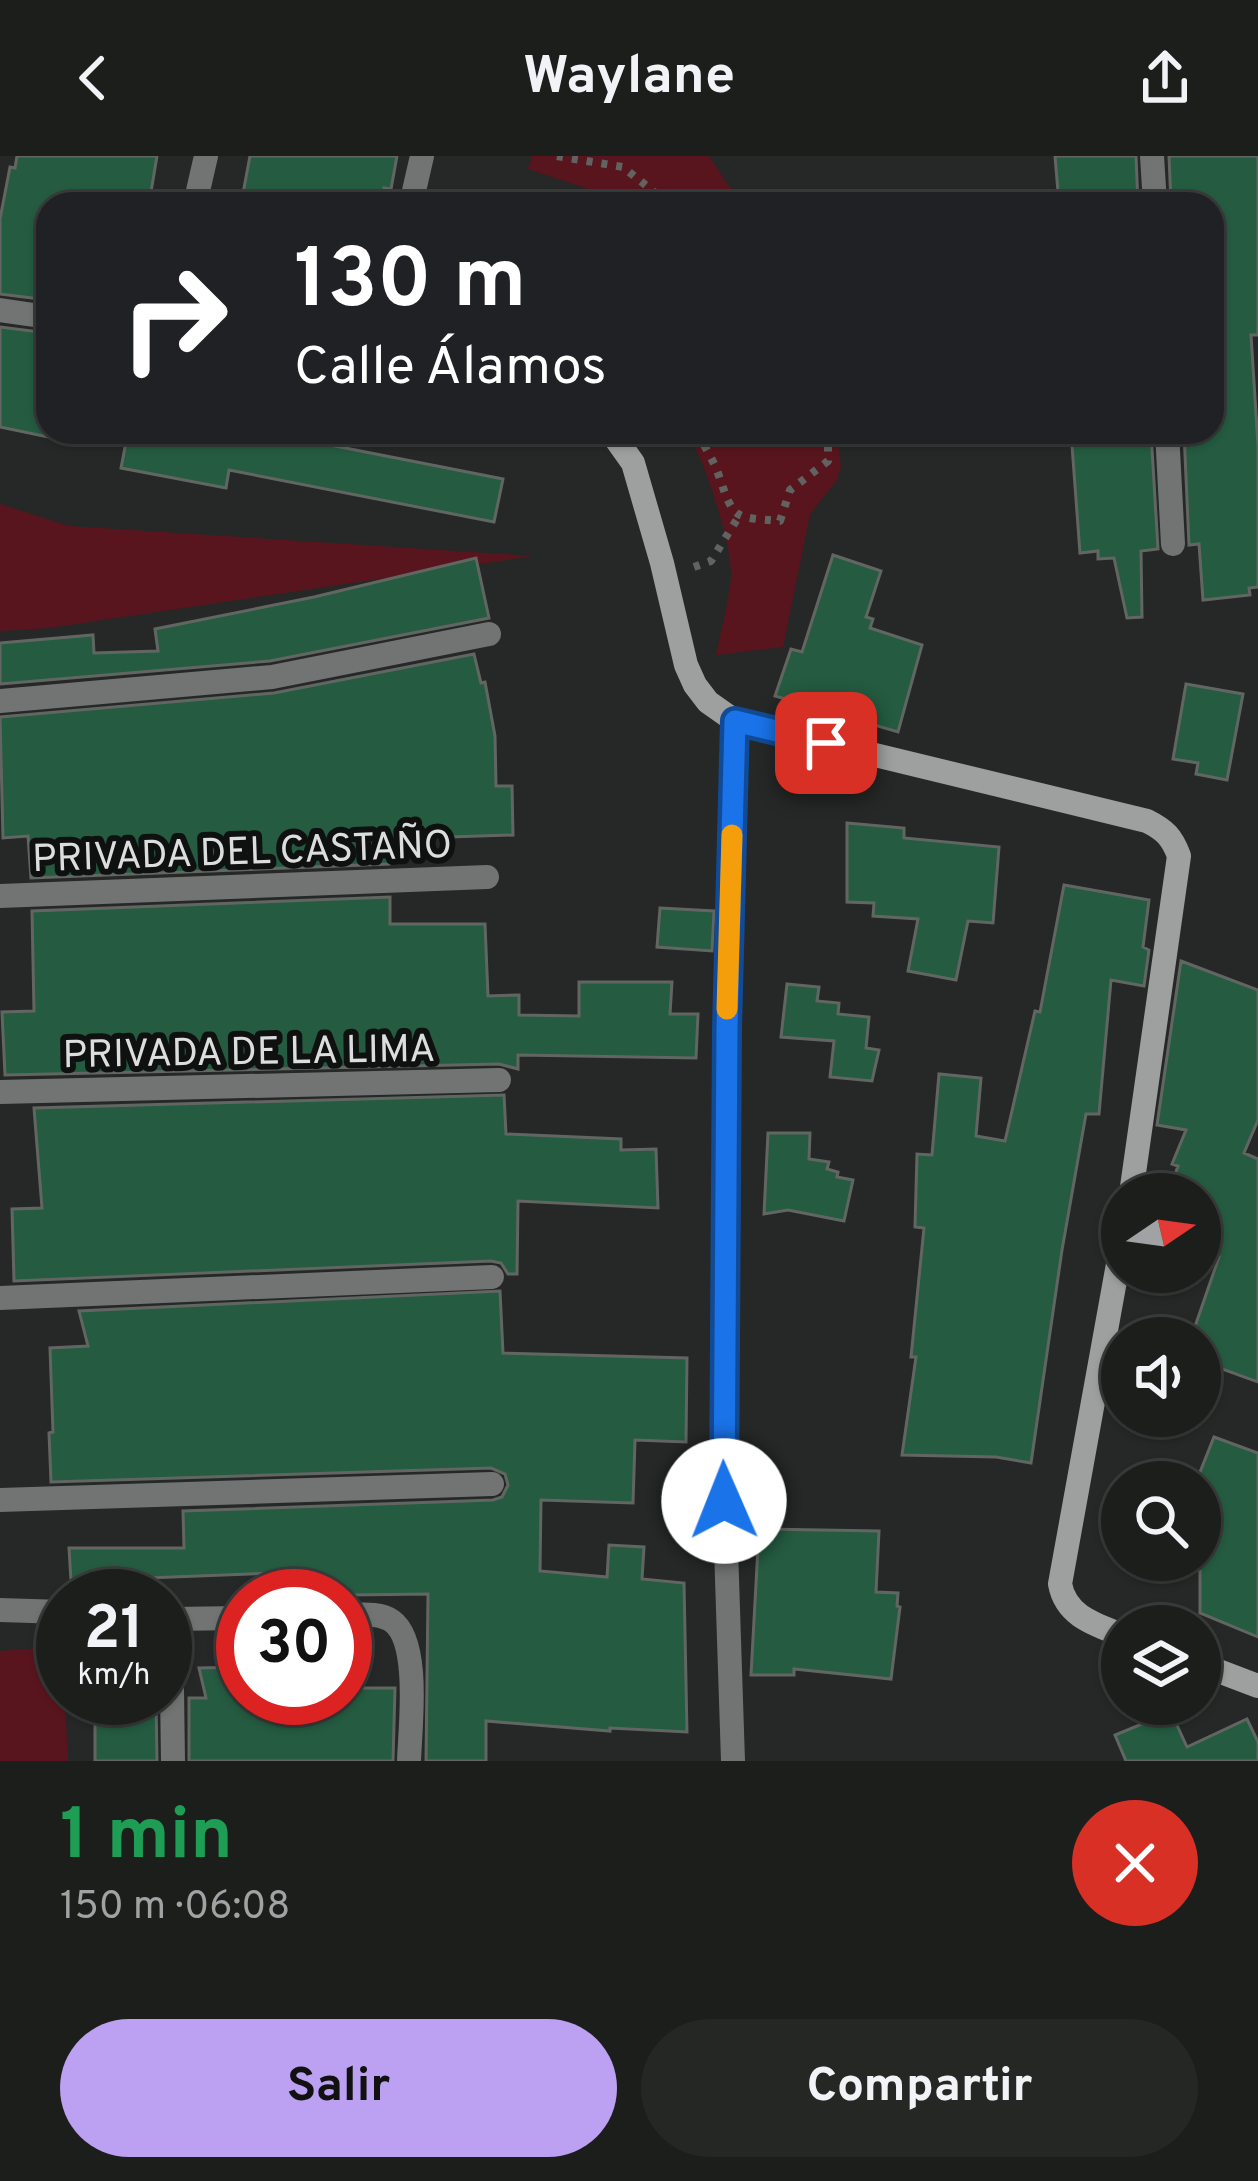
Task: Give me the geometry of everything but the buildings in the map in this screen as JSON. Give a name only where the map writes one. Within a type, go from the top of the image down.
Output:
[{"type":"street","points":[[198,192],[206,156]]},
{"type":"street","points":[[414,192],[422,156]]},
{"type":"street","points":[[1152,156],[1154,192]]},
{"type":"street","points":[[0,310],[36,315]]},
{"type":"street","points":[[620,444],[633,463],[686,665],[708,702],[735,721],[1147,821],[1166,831],[1179,856],[1134,1173]]},
{"type":"street","points":[[1168,444],[1173,544]]},
{"type":"street","points":[[0,701],[272,677],[489,634]]},
{"type":"street","points":[[733,1761],[723,1457],[735,721]]},
{"type":"street","name":"PRIVADA DEL CASTAÑO","points":[[0,896],[487,877]]},
{"type":"street","name":"PRIVADA DE LA LIMA","points":[[0,1092],[500,1080]]},
{"type":"street","points":[[0,1298],[492,1277]]},
{"type":"street","points":[[1101,1627],[1063,1600],[1060,1584],[1112,1293]]},
{"type":"street","points":[[0,1500],[492,1484]]},
{"type":"street","points":[[0,1610],[36,1611]]},
{"type":"street","points":[[372,1615],[391,1620],[404,1634],[409,1653],[409,1761]]},
{"type":"street","points":[[1221,1672],[1258,1686]]},
{"type":"street","points":[[172,1725],[173,1761]]},
{"type":"path","points":[[557,156],[623,167],[654,192]]},
{"type":"path","points":[[703,444],[729,507],[739,516],[780,521],[790,490],[828,461],[828,444]]},
{"type":"path","points":[[664,578],[710,561],[739,516]]},
{"type":"shaded area","points":[[709,156],[733,192],[598,192],[528,169],[532,157]]},
{"type":"shaded area","points":[[693,444],[838,444],[841,465],[837,480],[810,514],[783,647],[716,655],[731,565]]},
{"type":"shaded area","points":[[0,504],[69,526],[533,556],[49,628],[0,631]]},
{"type":"shaded area","points":[[36,1648],[36,1725],[66,1725],[68,1761],[0,1761],[0,1651]]},
{"type":"slow traffic","points":[[727,1009],[732,835]]},
{"type":"route","points":[[724,1501],[727,1028],[735,721],[826,743]]}]
